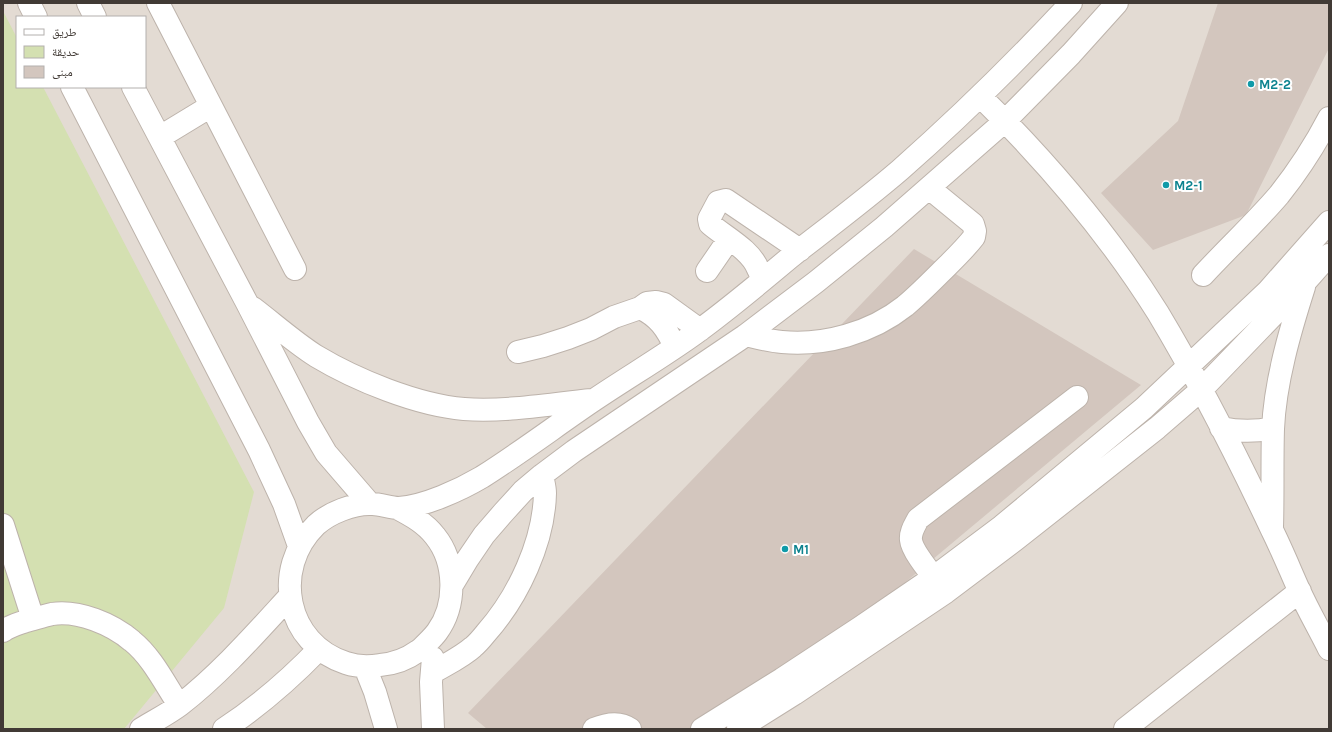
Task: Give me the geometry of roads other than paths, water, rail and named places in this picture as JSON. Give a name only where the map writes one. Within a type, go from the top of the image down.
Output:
[{"type":"street","points":[[29,3],[36,16]]},
{"type":"street","points":[[88,3],[94,16]]},
{"type":"street","points":[[158,3],[295,269]]},
{"type":"street","points":[[438,631],[419,651],[393,664],[365,667],[348,664],[319,649],[305,634],[295,616],[290,596],[289,579],[299,546],[317,524],[341,509],[370,504],[397,508],[418,504],[439,498],[480,478],[595,399],[700,330],[898,171],[980,96],[1071,3]]},
{"type":"street","points":[[452,585],[484,535],[518,497],[542,475],[574,451],[746,335],[816,282],[884,227],[1005,121],[1071,54],[1118,3]]},
{"type":"street","points":[[73,88],[259,450],[284,504],[299,546]]},
{"type":"street","points":[[134,88],[326,454],[370,504]]},
{"type":"street","points":[[980,96],[1047,166],[1087,213],[1119,255],[1158,313],[1189,366],[1222,428],[1329,649]]},
{"type":"street","points":[[157,131],[209,100]]},
{"type":"street","points":[[1202,275],[1259,218],[1279,194],[1298,169],[1329,118]]},
{"type":"street","points":[[746,335],[764,340],[782,342],[818,342],[848,336],[878,324],[904,307],[928,285],[974,237],[975,230],[973,224],[929,188]]},
{"type":"street","points":[[762,281],[759,269],[748,254],[709,222],[710,216],[718,202],[726,200],[730,202],[800,250]]},
{"type":"street","points":[[738,729],[794,694],[940,584],[1002,526],[1144,408],[1268,291],[1329,222]]},
{"type":"street","points":[[707,271],[729,239]]},
{"type":"street","points":[[702,729],[822,653],[1021,535],[1156,428],[1201,390],[1329,255]]},
{"type":"street","points":[[1272,530],[1273,428],[1278,391],[1294,317],[1306,281]]},
{"type":"street","points":[[518,352],[568,338],[591,329],[614,317],[640,308],[647,303],[656,302],[664,304],[700,330]]},
{"type":"street","points":[[247,303],[282,331],[316,355],[352,375],[428,403],[464,409],[505,409],[595,399]]},
{"type":"street","points":[[640,308],[658,319],[668,332],[675,347]]},
{"type":"street","points":[[940,584],[914,548],[910,539],[913,528],[918,519],[1077,397]]},
{"type":"street","points":[[1222,428],[1248,432],[1273,428]]},
{"type":"street","points":[[432,673],[473,647],[496,621],[508,604],[522,579],[538,537],[543,514],[545,492],[542,475]]},
{"type":"street","points":[[397,508],[419,520],[437,538],[448,560],[452,585],[448,609],[438,631],[433,656],[433,729]]},
{"type":"street","points":[[3,525],[33,619]]},
{"type":"street","points":[[1125,729],[1300,591]]},
{"type":"street","points":[[141,729],[179,706],[226,664],[290,596]]},
{"type":"street","points":[[3,631],[9,627],[54,614],[76,615],[96,620],[116,629],[133,641],[148,657],[179,706]]},
{"type":"street","points":[[224,729],[269,697],[297,673],[319,649]]},
{"type":"street","points":[[365,667],[377,698],[386,729]]},
{"type":"street","points":[[594,729],[613,723],[620,724],[630,729]]},
{"type":"place","name":"M2-2","points":[[1251,84]]},
{"type":"place","name":"M2-1","points":[[1166,185]]},
{"type":"place","name":"M1","points":[[785,549]]}]
